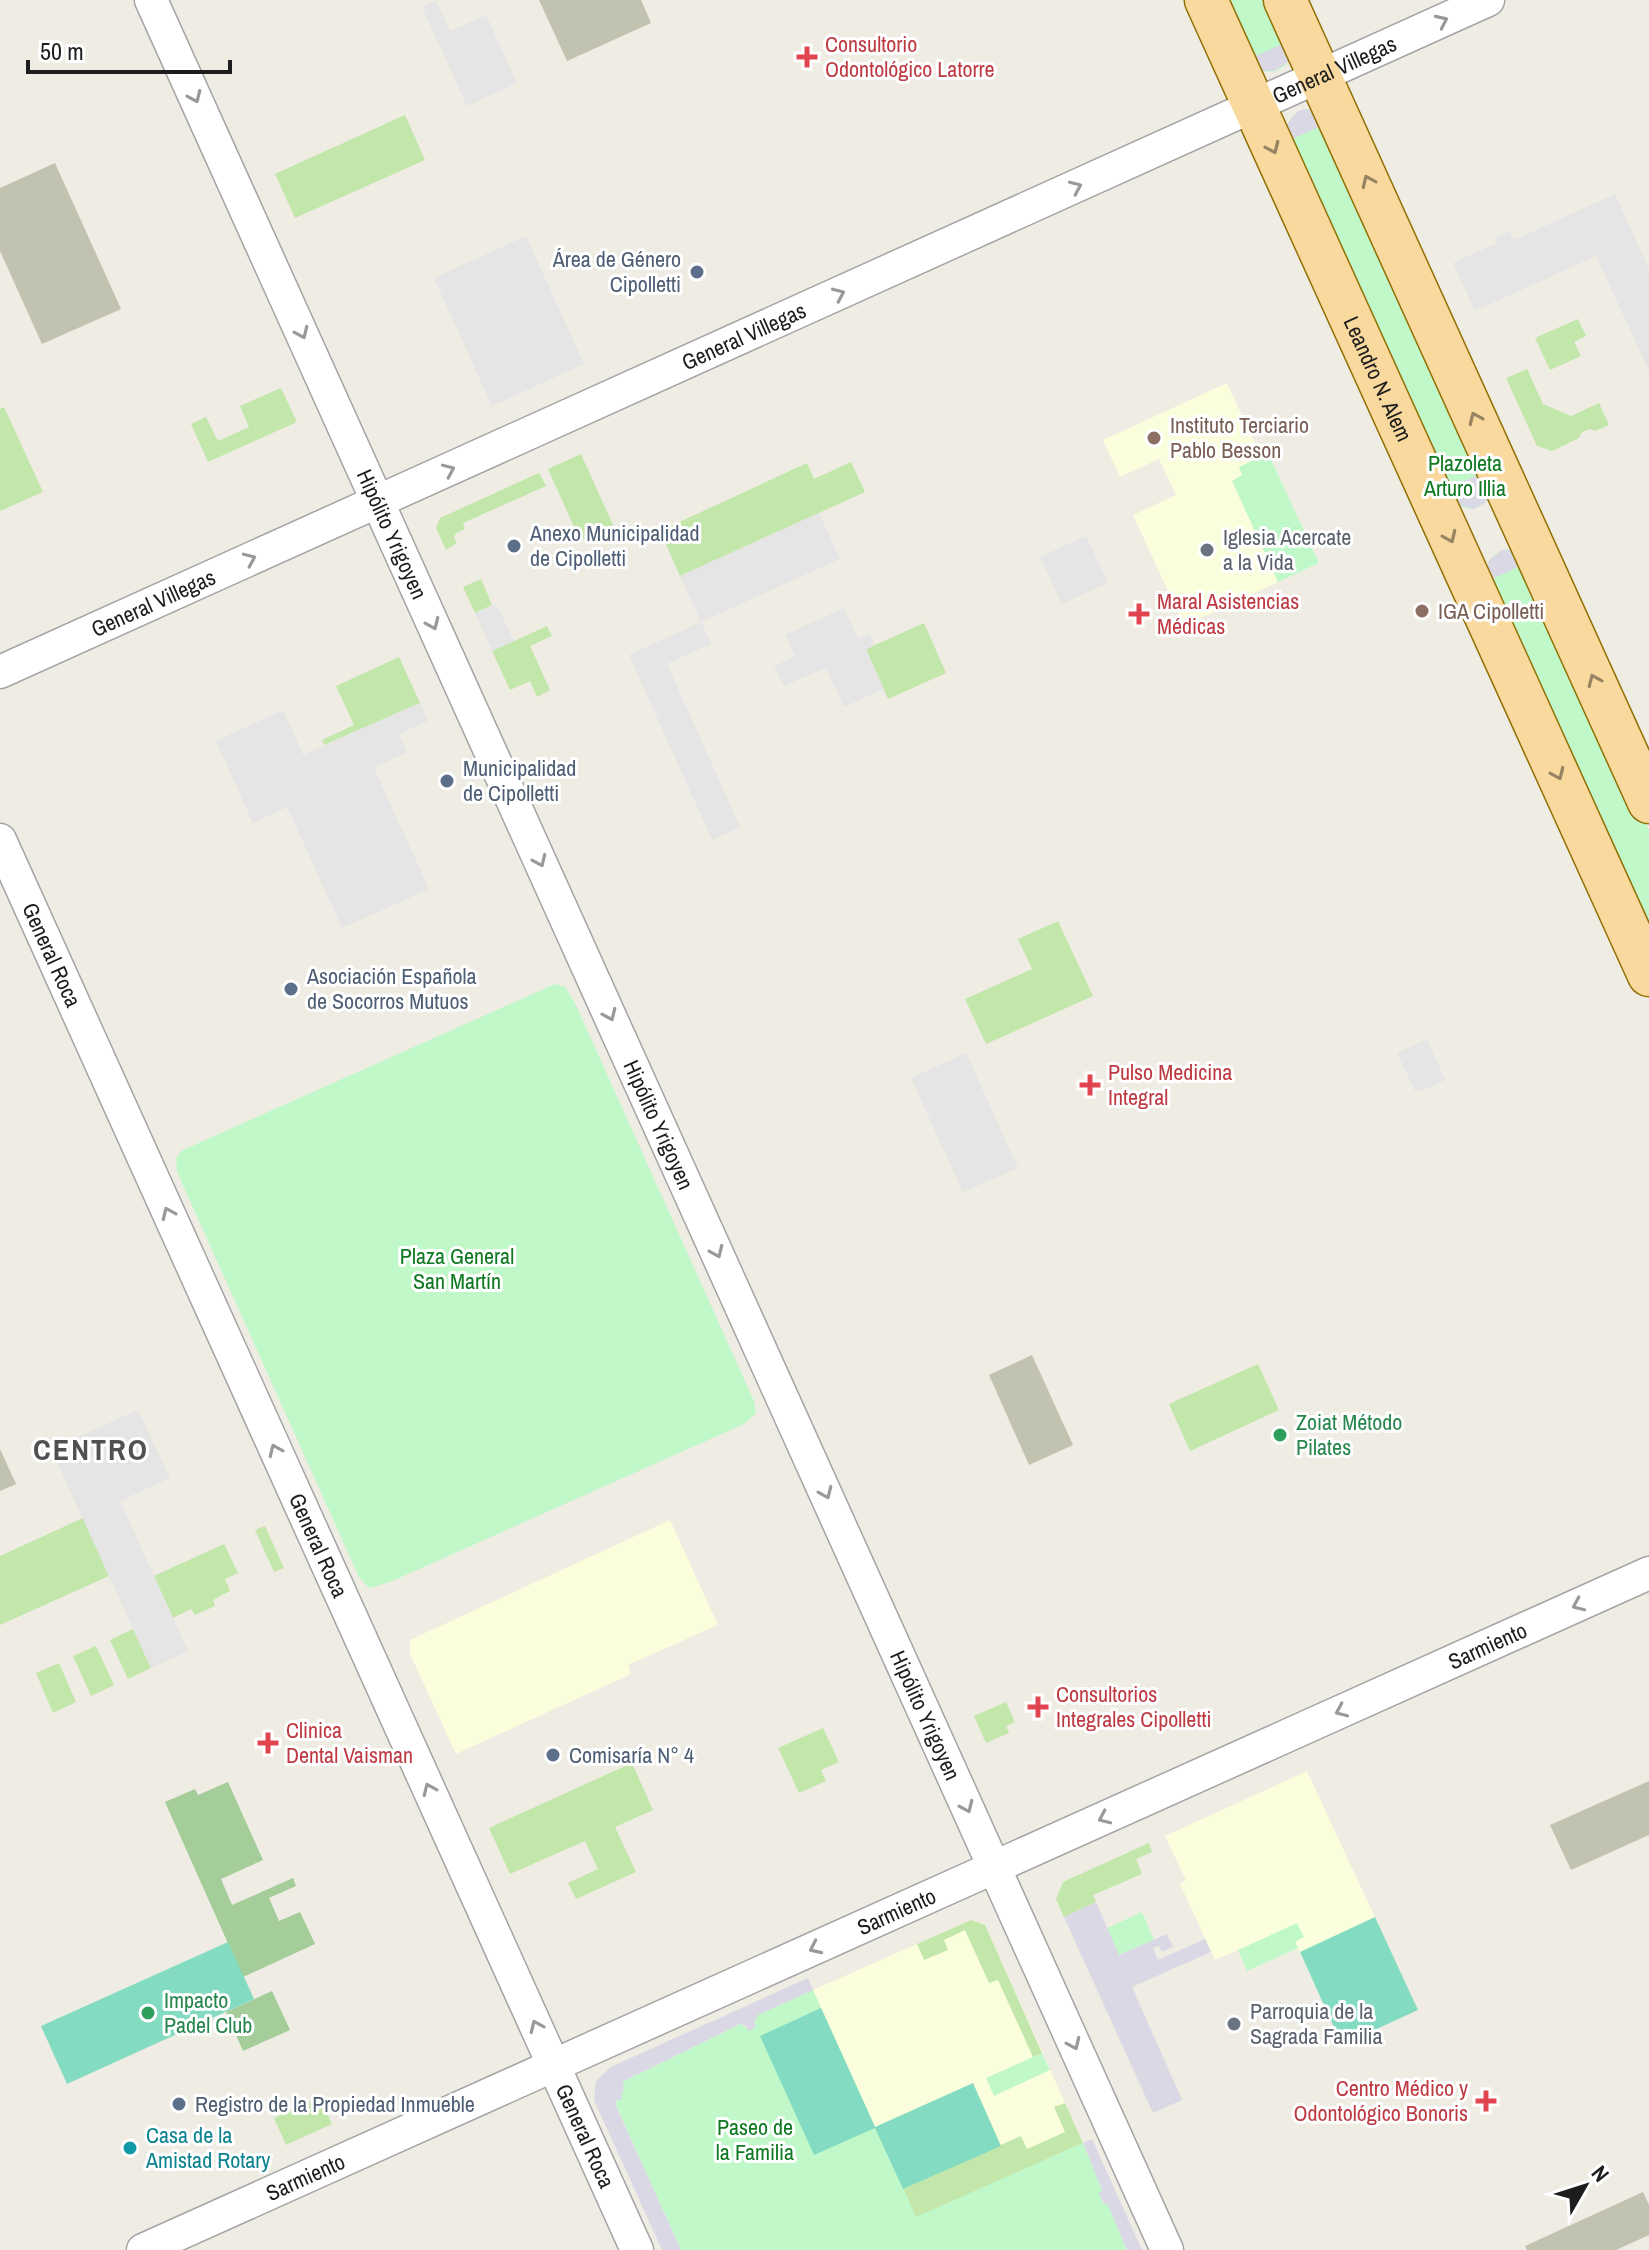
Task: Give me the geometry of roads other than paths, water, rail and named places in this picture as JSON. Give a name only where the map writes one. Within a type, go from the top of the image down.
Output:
[{"type":"main road","name":"Leandro N. Alem","points":[[1206,0],[1649,975]]},
{"type":"main road","points":[[1285,0],[1649,802]]},
{"type":"street","name":"Hipólito Yrigoyen","points":[[151,0],[1167,2250]]},
{"type":"street","name":"General Villegas","points":[[0,672],[1488,0]]},
{"type":"street","name":"General Roca","points":[[0,840],[637,2250]]},
{"type":"street","name":"Sarmiento","points":[[143,2250],[1649,1573]]},
{"type":"place","name":"Consultorio Odontológico Latorre","points":[[807,57]]},
{"type":"place","name":"Área de Género Cipolletti","points":[[697,272]]},
{"type":"place","name":"Instituto Terciario Pablo Besson","points":[[1154,438]]},
{"type":"place","name":"Anexo Municipalidad de Cipolletti","points":[[514,546]]},
{"type":"place","name":"Iglesia Acercate a la Vida","points":[[1207,550]]},
{"type":"place","name":"IGA Cipolletti","points":[[1422,611]]},
{"type":"place","name":"Maral Asistencias Médicas","points":[[1139,614]]},
{"type":"place","name":"Municipalidad de Cipolletti","points":[[447,781]]},
{"type":"place","name":"Asociación Española de Socorros Mutuos","points":[[291,989]]},
{"type":"place","name":"Pulso Medicina Integral","points":[[1090,1085]]},
{"type":"place","name":"Zoiat Método Pilates","points":[[1280,1435]]},
{"type":"place","name":"Consultorios Integrales Cipolletti","points":[[1038,1707]]},
{"type":"place","name":"Clinica Dental Vaisman","points":[[268,1743]]},
{"type":"place","name":"Comisaría N° 4","points":[[553,1755]]},
{"type":"place","name":"Impacto Padel Club","points":[[148,2013]]},
{"type":"place","name":"Parroquia de la Sagrada Familia","points":[[1234,2024]]},
{"type":"place","name":"Centro Médico y Odontológico Bonoris","points":[[1486,2101]]},
{"type":"place","name":"Registro de la Propiedad Inmueble","points":[[179,2104]]},
{"type":"place","name":"Casa de la Amistad Rotary","points":[[130,2148]]},
{"type":"district","name":"CENTRO","points":[[91,1449]]},
{"type":"park label","name":"Plazoleta Arturo Illia","points":[[1465,476]]},
{"type":"park label","name":"Plaza General San Martín","points":[[457,1268]]},
{"type":"park label","name":"Paseo de la Familia","points":[[755,2140]]}]
